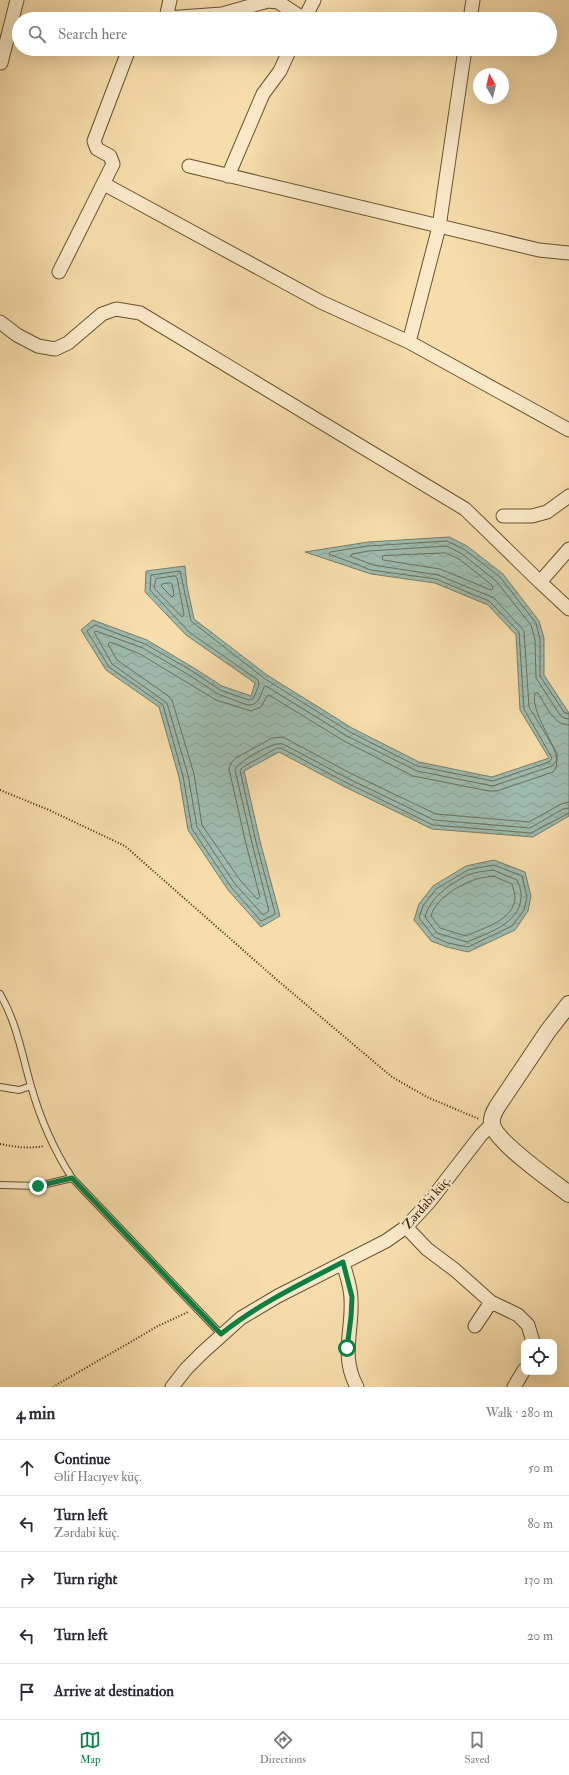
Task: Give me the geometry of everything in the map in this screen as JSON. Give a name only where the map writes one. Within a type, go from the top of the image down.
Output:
[{"type":"street","points":[[14,12],[17,0]]},
{"type":"street","points":[[166,12],[170,0]]},
{"type":"street","points":[[308,12],[314,0]]},
{"type":"street","points":[[471,12],[472,0]]},
{"type":"street","points":[[230,12],[268,2],[278,2],[293,12]]},
{"type":"street","points":[[1,63],[12,20]]},
{"type":"street","points":[[59,272],[113,164],[110,156],[97,149],[94,142],[126,56]]},
{"type":"street","points":[[228,176],[263,94],[280,71],[287,56]]},
{"type":"street","points":[[409,342],[439,227],[464,56]]},
{"type":"street","points":[[188,166],[539,250],[569,253]]},
{"type":"street","points":[[104,184],[322,302],[409,342],[569,430]]},
{"type":"street","points":[[0,322],[16,335],[38,346],[55,349],[68,343],[102,314],[116,309],[140,314],[465,509],[569,609]]},
{"type":"street","points":[[503,516],[532,516],[547,512],[569,496]]},
{"type":"street","points":[[540,582],[569,549]]},
{"type":"street","points":[[569,1004],[548,1031],[497,1107],[493,1116],[492,1124],[495,1133],[506,1144],[569,1194]]},
{"type":"street","name":"Zərdabi küç.","points":[[172,1387],[186,1369],[221,1334],[241,1318],[278,1296],[386,1241],[406,1227],[430,1200],[480,1135],[492,1124]]},
{"type":"street","points":[[406,1227],[427,1249],[455,1270],[491,1302],[518,1315],[528,1325],[533,1339]]},
{"type":"street","points":[[343,1262],[352,1297],[347,1348],[348,1364],[357,1387]]},
{"type":"street","points":[[475,1326],[491,1302]]},
{"type":"street","points":[[514,1387],[521,1375]]},
{"type":"lane","points":[[0,994],[16,1029],[37,1105],[60,1160],[72,1178],[221,1334]]},
{"type":"lane","points":[[0,1087],[19,1090],[31,1086]]},
{"type":"lane","points":[[0,1185],[38,1186],[72,1178]]},
{"type":"path","points":[[0,790],[49,810],[125,846],[277,980],[392,1077],[427,1097],[492,1124]]},
{"type":"path","points":[[0,1144],[15,1147],[37,1148],[53,1145]]},
{"type":"path","points":[[53,1387],[158,1326],[197,1308]]},
{"type":"water","points":[[449,537],[467,546],[503,574],[539,621],[544,638],[544,675],[569,713],[569,816],[533,837],[432,829],[343,786],[279,752],[244,771],[260,841],[280,916],[261,927],[228,890],[188,830],[179,777],[159,707],[106,670],[81,630],[93,620],[147,640],[222,686],[251,696],[255,683],[186,635],[145,592],[146,571],[185,566],[187,586],[194,619],[267,675],[352,728],[419,762],[492,777],[549,758],[520,710],[516,635],[488,605],[435,583],[371,574],[305,552],[368,542]]},
{"type":"water","points":[[494,860],[525,872],[531,896],[528,911],[515,930],[468,952],[431,941],[414,920],[419,904],[433,886],[466,866]]},
{"type":"route","points":[[38,1186],[72,1178],[90,1199],[221,1334],[241,1318],[278,1296],[343,1262],[352,1297],[347,1348]]}]
